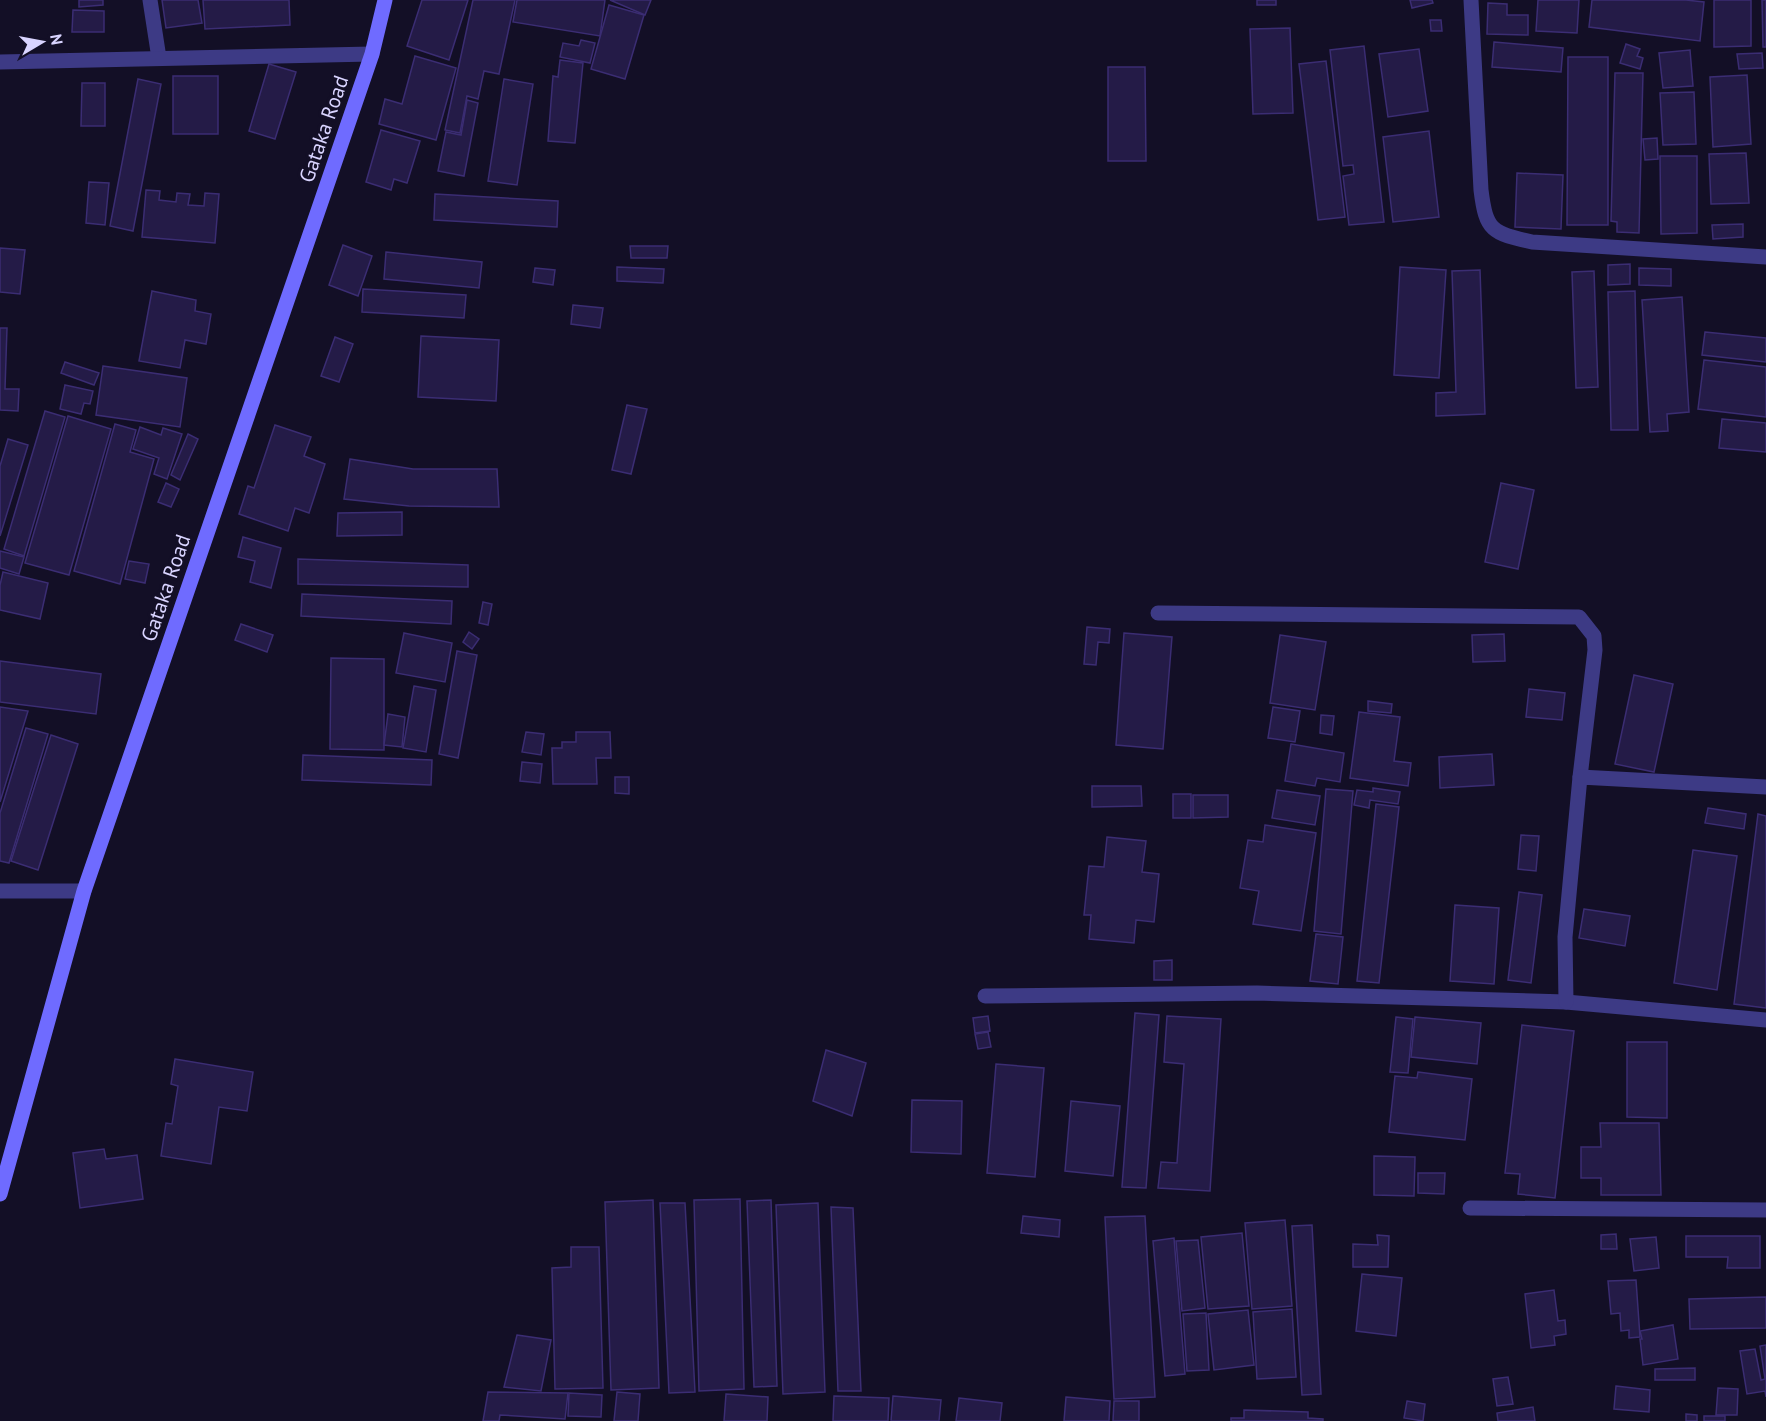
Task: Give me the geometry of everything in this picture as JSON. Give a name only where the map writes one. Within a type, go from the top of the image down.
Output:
[{"type":"street","points":[[150,0],[159,58]]},
{"type":"street","name":"Gataka Road","points":[[0,1194],[84,891],[372,54],[385,0]]},
{"type":"street","points":[[1471,0],[1481,190],[1485,217],[1501,235],[1532,242],[1766,257]]},
{"type":"street","points":[[0,62],[372,54]]},
{"type":"street","points":[[1158,613],[1579,617],[1594,636],[1594,650],[1565,937],[1566,1002]]},
{"type":"street","points":[[1580,777],[1766,787]]},
{"type":"street","points":[[0,891],[84,891]]},
{"type":"street","points":[[985,996],[1257,993],[1566,1002],[1766,1020]]},
{"type":"street","points":[[1470,1208],[1766,1210]]},
{"type":"building","points":[[79,0],[103,0],[103,5],[79,7]]},
{"type":"building","points":[[162,0],[198,0],[202,23],[166,28]]},
{"type":"building","points":[[203,0],[289,0],[290,25],[205,29]]},
{"type":"building","points":[[422,0],[468,0],[449,60],[407,46]]},
{"type":"building","points":[[473,0],[515,0],[499,74],[484,71],[478,99],[467,96],[460,133],[445,130]]},
{"type":"building","points":[[517,0],[605,0],[600,36],[513,22]]},
{"type":"building","points":[[610,0],[651,0],[645,15]]},
{"type":"building","points":[[1257,0],[1276,0],[1276,5],[1257,5]]},
{"type":"building","points":[[1410,0],[1432,0],[1433,3],[1412,8]]},
{"type":"building","points":[[1538,0],[1579,0],[1577,33],[1536,31]]},
{"type":"building","points":[[1592,0],[1704,2],[1700,41],[1589,27]]},
{"type":"building","points":[[1714,0],[1751,0],[1751,46],[1714,47]]},
{"type":"building","points":[[1762,0],[1766,0],[1766,47],[1763,47]]},
{"type":"building","points":[[1488,3],[1507,4],[1507,15],[1528,15],[1528,35],[1487,34]]},
{"type":"building","points":[[609,5],[644,15],[625,79],[591,69]]},
{"type":"building","points":[[73,10],[104,11],[104,32],[72,32]]},
{"type":"building","points":[[1430,20],[1441,20],[1442,31],[1431,31]]},
{"type":"building","points":[[1290,28],[1293,113],[1253,114],[1250,29]]},
{"type":"building","points":[[581,40],[595,43],[590,63],[560,57],[563,43],[579,46]]},
{"type":"building","points":[[1494,42],[1563,48],[1561,72],[1492,67]]},
{"type":"building","points":[[1626,44],[1640,49],[1637,56],[1643,58],[1640,69],[1620,63]]},
{"type":"building","points":[[1364,46],[1384,222],[1349,225],[1343,176],[1354,174],[1353,165],[1343,166],[1330,50]]},
{"type":"building","points":[[1419,49],[1428,111],[1388,117],[1379,54]]},
{"type":"building","points":[[1690,50],[1693,86],[1663,88],[1659,53]]},
{"type":"building","points":[[1762,53],[1763,68],[1739,69],[1737,54]]},
{"type":"building","points":[[415,56],[456,68],[436,140],[379,124],[385,99],[402,104]]},
{"type":"building","points":[[1568,57],[1608,57],[1608,225],[1567,225]]},
{"type":"building","points":[[560,60],[583,63],[575,143],[548,141],[553,76],[558,77]]},
{"type":"building","points":[[1326,61],[1345,217],[1318,220],[1299,64]]},
{"type":"building","points":[[269,64],[296,72],[275,139],[249,131]]},
{"type":"building","points":[[1108,67],[1145,67],[1146,161],[1108,161]]},
{"type":"building","points":[[1615,73],[1643,73],[1639,233],[1617,232],[1617,222],[1611,221]]},
{"type":"building","points":[[1747,75],[1751,144],[1713,147],[1710,77]]},
{"type":"building","points":[[173,76],[218,76],[218,134],[173,134]]},
{"type":"building","points":[[138,79],[161,84],[133,231],[110,226]]},
{"type":"building","points":[[504,79],[533,84],[517,185],[488,181]]},
{"type":"building","points":[[82,83],[105,83],[105,126],[81,126]]},
{"type":"building","points":[[1694,92],[1696,144],[1663,145],[1660,93]]},
{"type":"building","points":[[467,100],[478,103],[464,176],[438,171],[446,132],[461,135]]},
{"type":"building","points":[[381,130],[420,141],[407,183],[394,179],[391,190],[366,182]]},
{"type":"building","points":[[1429,131],[1439,217],[1393,222],[1383,137]]},
{"type":"building","points":[[1657,138],[1658,159],[1645,160],[1643,139]]},
{"type":"building","points":[[1746,153],[1749,203],[1711,204],[1709,154]]},
{"type":"building","points":[[1660,156],[1697,156],[1697,233],[1661,234]]},
{"type":"building","points":[[1517,173],[1563,175],[1561,229],[1515,227]]},
{"type":"building","points":[[89,182],[109,183],[105,225],[86,223]]},
{"type":"building","points":[[146,190],[160,191],[159,200],[176,202],[177,193],[190,194],[188,205],[204,206],[205,193],[219,194],[215,243],[142,237]]},
{"type":"building","points":[[435,194],[558,201],[557,227],[434,220]]},
{"type":"building","points":[[1743,224],[1743,237],[1713,239],[1712,225]]},
{"type":"building","points":[[343,245],[372,256],[358,296],[329,285]]},
{"type":"building","points":[[630,246],[668,246],[667,258],[631,258]]},
{"type":"building","points":[[0,248],[25,250],[20,294],[0,292]]},
{"type":"building","points":[[386,252],[482,262],[479,288],[384,279]]},
{"type":"building","points":[[1630,264],[1630,284],[1608,285],[1608,265]]},
{"type":"building","points":[[617,267],[664,269],[663,283],[617,281]]},
{"type":"building","points":[[1400,267],[1446,270],[1439,378],[1394,375]]},
{"type":"building","points":[[535,268],[555,270],[553,285],[533,282]]},
{"type":"building","points":[[1639,268],[1671,269],[1671,286],[1639,285]]},
{"type":"building","points":[[1480,270],[1485,414],[1436,416],[1436,393],[1456,392],[1452,271]]},
{"type":"building","points":[[1594,271],[1598,387],[1576,388],[1572,272]]},
{"type":"building","points":[[363,289],[466,295],[464,318],[362,312]]},
{"type":"building","points":[[152,291],[196,300],[195,311],[211,314],[206,344],[185,340],[180,368],[139,361]]},
{"type":"building","points":[[1635,291],[1638,430],[1611,430],[1608,292]]},
{"type":"building","points":[[1682,297],[1689,412],[1667,414],[1668,431],[1650,432],[1642,300]]},
{"type":"building","points":[[573,305],[603,308],[600,328],[571,324]]},
{"type":"building","points":[[0,328],[7,328],[5,389],[19,389],[18,411],[0,410]]},
{"type":"building","points":[[1705,332],[1766,338],[1766,362],[1702,355]]},
{"type":"building","points":[[421,336],[499,340],[496,401],[418,397]]},
{"type":"building","points":[[335,337],[353,344],[339,382],[321,376]]},
{"type":"building","points":[[1704,360],[1766,367],[1766,417],[1698,409]]},
{"type":"building","points":[[65,362],[99,373],[94,385],[61,373]]},
{"type":"building","points":[[103,366],[187,378],[180,427],[96,415]]},
{"type":"building","points":[[65,385],[93,391],[90,404],[84,403],[81,414],[60,409]]},
{"type":"building","points":[[627,405],[647,409],[631,474],[612,470]]},
{"type":"building","points":[[45,411],[65,417],[24,556],[4,549]]},
{"type":"building","points":[[68,416],[111,429],[69,575],[25,563]]},
{"type":"building","points":[[1722,419],[1766,423],[1766,452],[1719,448]]},
{"type":"building","points":[[115,424],[136,430],[130,452],[154,459],[120,584],[74,571]]},
{"type":"building","points":[[275,425],[311,437],[304,456],[325,464],[309,513],[295,508],[288,531],[239,514],[248,486],[254,488]]},
{"type":"building","points":[[140,427],[161,435],[163,428],[182,434],[167,479],[154,474],[159,458],[133,449]]},
{"type":"building","points":[[188,434],[198,439],[180,480],[171,475]]},
{"type":"building","points":[[8,439],[28,445],[0,536],[0,466]]},
{"type":"building","points":[[350,459],[413,469],[497,469],[499,507],[409,506],[344,499]]},
{"type":"building","points":[[166,483],[179,489],[171,507],[158,502]]},
{"type":"building","points":[[1501,483],[1534,490],[1518,569],[1485,562]]},
{"type":"building","points":[[402,512],[402,535],[337,536],[338,513]]},
{"type":"building","points":[[243,537],[281,548],[271,588],[250,582],[255,561],[238,557]]},
{"type":"building","points":[[0,551],[24,557],[19,574],[0,568]]},
{"type":"building","points":[[298,559],[468,565],[468,587],[298,584]]},
{"type":"building","points":[[129,561],[149,564],[145,583],[125,579]]},
{"type":"building","points":[[3,572],[48,583],[40,619],[0,610],[0,585]]},
{"type":"building","points":[[302,594],[452,601],[451,624],[301,616]]},
{"type":"building","points":[[483,602],[492,604],[488,625],[479,623]]},
{"type":"building","points":[[241,624],[273,635],[267,652],[235,640]]},
{"type":"building","points":[[1087,627],[1110,629],[1109,643],[1098,642],[1096,665],[1084,664]]},
{"type":"building","points":[[469,632],[479,639],[472,649],[463,642]]},
{"type":"building","points":[[404,633],[452,643],[445,682],[396,673]]},
{"type":"building","points":[[1124,633],[1172,637],[1163,749],[1116,745]]},
{"type":"building","points":[[1504,634],[1505,661],[1473,662],[1472,635]]},
{"type":"building","points":[[1280,635],[1326,642],[1315,710],[1270,703]]},
{"type":"building","points":[[457,651],[477,655],[458,758],[439,754]]},
{"type":"building","points":[[331,658],[384,659],[384,750],[330,749]]},
{"type":"building","points":[[0,661],[101,674],[96,714],[0,702]]},
{"type":"building","points":[[1634,675],[1673,684],[1654,772],[1615,764]]},
{"type":"building","points":[[414,686],[436,690],[426,752],[403,748]]},
{"type":"building","points":[[1529,689],[1565,693],[1562,720],[1526,717]]},
{"type":"building","points":[[1368,701],[1392,704],[1391,713],[1368,711]]},
{"type":"building","points":[[0,707],[28,711],[0,802]]},
{"type":"building","points":[[1273,707],[1300,711],[1295,742],[1268,738]]},
{"type":"building","points":[[1359,712],[1400,717],[1394,761],[1411,763],[1408,786],[1350,778]]},
{"type":"building","points":[[388,714],[405,717],[402,747],[384,745]]},
{"type":"building","points":[[1321,715],[1334,716],[1332,735],[1320,733]]},
{"type":"building","points":[[26,728],[48,734],[9,863],[0,861],[0,813]]},
{"type":"building","points":[[526,732],[544,734],[541,755],[522,752]]},
{"type":"building","points":[[576,732],[610,732],[611,758],[596,758],[597,784],[553,784],[552,748],[562,748],[562,742],[576,742]]},
{"type":"building","points":[[51,735],[78,744],[38,870],[11,861]]},
{"type":"building","points":[[1291,744],[1344,753],[1340,782],[1317,778],[1315,786],[1285,781]]},
{"type":"building","points":[[1492,754],[1494,785],[1440,788],[1439,757]]},
{"type":"building","points":[[303,755],[432,760],[431,785],[302,780]]},
{"type":"building","points":[[522,762],[542,764],[540,783],[520,781]]},
{"type":"building","points":[[615,777],[629,777],[629,794],[615,793]]},
{"type":"building","points":[[1092,786],[1141,786],[1142,806],[1092,807]]},
{"type":"building","points":[[1373,788],[1400,792],[1398,804],[1370,800],[1369,808],[1354,805],[1357,790],[1373,792]]},
{"type":"building","points":[[1326,789],[1353,791],[1341,934],[1314,931]]},
{"type":"building","points":[[1277,790],[1320,796],[1315,825],[1272,818]]},
{"type":"building","points":[[1173,794],[1191,794],[1191,818],[1173,818]]},
{"type":"building","points":[[1193,795],[1228,795],[1228,817],[1193,818]]},
{"type":"building","points":[[1376,804],[1399,807],[1379,983],[1357,981]]},
{"type":"building","points":[[1708,808],[1746,814],[1744,829],[1705,823]]},
{"type":"building","points":[[1758,814],[1766,816],[1766,1008],[1734,1004]]},
{"type":"building","points":[[1265,825],[1316,833],[1301,931],[1253,924],[1259,891],[1240,888],[1248,840],[1263,842]]},
{"type":"building","points":[[1521,835],[1539,836],[1536,871],[1518,869]]},
{"type":"building","points":[[1107,837],[1146,841],[1142,872],[1159,874],[1154,922],[1136,920],[1134,943],[1089,939],[1091,915],[1084,915],[1089,866],[1104,867]]},
{"type":"building","points":[[1693,850],[1737,856],[1717,990],[1674,983]]},
{"type":"building","points":[[1519,892],[1542,895],[1531,983],[1508,980]]},
{"type":"building","points":[[1455,905],[1499,908],[1494,984],[1450,981]]},
{"type":"building","points":[[1584,909],[1630,916],[1625,946],[1579,938]]},
{"type":"building","points":[[1316,934],[1343,937],[1338,984],[1310,981]]},
{"type":"building","points":[[1172,960],[1172,980],[1154,980],[1154,961]]},
{"type":"building","points":[[1135,1013],[1159,1015],[1146,1188],[1122,1187]]},
{"type":"building","points":[[988,1016],[990,1031],[975,1033],[973,1018]]},
{"type":"building","points":[[1167,1016],[1221,1019],[1210,1191],[1158,1188],[1161,1162],[1177,1163],[1184,1064],[1164,1062]]},
{"type":"building","points":[[1396,1017],[1413,1019],[1408,1073],[1390,1072]]},
{"type":"building","points":[[1415,1017],[1481,1023],[1477,1064],[1411,1057]]},
{"type":"building","points":[[1522,1025],[1574,1031],[1555,1198],[1518,1194],[1520,1174],[1505,1173]]},
{"type":"building","points":[[988,1032],[991,1047],[978,1049],[975,1034]]},
{"type":"building","points":[[1627,1042],[1667,1042],[1667,1118],[1627,1117]]},
{"type":"building","points":[[826,1050],[866,1063],[852,1116],[813,1101]]},
{"type":"building","points":[[175,1059],[253,1072],[247,1111],[219,1107],[211,1164],[161,1156],[166,1123],[172,1124],[178,1086],[171,1084]]},
{"type":"building","points":[[996,1064],[1044,1068],[1035,1177],[987,1173]]},
{"type":"building","points":[[1418,1072],[1472,1079],[1465,1140],[1389,1132],[1395,1076],[1417,1078]]},
{"type":"building","points":[[912,1100],[962,1101],[961,1154],[911,1152]]},
{"type":"building","points":[[1071,1101],[1120,1106],[1113,1176],[1065,1171]]},
{"type":"building","points":[[1600,1123],[1659,1123],[1661,1195],[1601,1195],[1601,1178],[1581,1178],[1581,1147],[1601,1147]]},
{"type":"building","points":[[104,1149],[106,1159],[137,1155],[143,1199],[80,1208],[73,1153]]},
{"type":"building","points":[[1374,1156],[1415,1157],[1414,1196],[1374,1195]]},
{"type":"building","points":[[1418,1173],[1445,1173],[1444,1194],[1418,1193]]},
{"type":"building","points":[[740,1199],[744,1389],[699,1391],[694,1200]]},
{"type":"building","points":[[653,1200],[659,1388],[611,1390],[605,1202]]},
{"type":"building","points":[[771,1200],[777,1386],[754,1387],[747,1201]]},
{"type":"building","points":[[660,1203],[685,1203],[695,1392],[669,1393]]},
{"type":"building","points":[[818,1203],[825,1392],[783,1394],[776,1205]]},
{"type":"building","points":[[831,1207],[853,1208],[861,1391],[838,1391]]},
{"type":"building","points":[[1023,1216],[1060,1220],[1059,1237],[1021,1233]]},
{"type":"building","points":[[1145,1216],[1155,1397],[1114,1399],[1105,1217]]},
{"type":"building","points":[[1285,1220],[1292,1306],[1252,1309],[1245,1223]]},
{"type":"building","points":[[1312,1225],[1321,1394],[1302,1395],[1292,1226]]},
{"type":"building","points":[[1242,1233],[1249,1306],[1208,1309],[1201,1237]]},
{"type":"building","points":[[1616,1234],[1617,1249],[1601,1249],[1601,1235]]},
{"type":"building","points":[[1377,1235],[1389,1236],[1388,1267],[1353,1267],[1353,1244],[1378,1245]]},
{"type":"building","points":[[1686,1236],[1760,1236],[1760,1268],[1727,1268],[1728,1257],[1686,1257]]},
{"type":"building","points":[[1656,1237],[1659,1268],[1634,1271],[1630,1239]]},
{"type":"building","points":[[1174,1238],[1185,1374],[1165,1376],[1153,1241]]},
{"type":"building","points":[[1198,1240],[1205,1308],[1182,1311],[1176,1241]]},
{"type":"building","points":[[571,1247],[599,1247],[603,1388],[555,1389],[552,1268],[571,1267]]},
{"type":"building","points":[[1362,1274],[1402,1278],[1396,1336],[1356,1331]]},
{"type":"building","points":[[1636,1280],[1640,1337],[1629,1338],[1629,1330],[1621,1331],[1620,1313],[1611,1314],[1608,1281]]},
{"type":"building","points":[[1554,1290],[1558,1321],[1565,1320],[1566,1334],[1554,1336],[1555,1345],[1531,1348],[1525,1294]]},
{"type":"building","points":[[1766,1297],[1766,1328],[1690,1329],[1689,1299]]},
{"type":"building","points":[[1292,1309],[1296,1377],[1257,1379],[1253,1312]]},
{"type":"building","points":[[1248,1310],[1254,1365],[1214,1370],[1208,1314]]},
{"type":"building","points":[[1206,1313],[1209,1370],[1187,1371],[1183,1314]]},
{"type":"building","points":[[1673,1325],[1678,1359],[1643,1365],[1640,1331]]},
{"type":"building","points":[[517,1335],[551,1340],[541,1391],[504,1387]]},
{"type":"building","points":[[1766,1345],[1766,1397],[1765,1391],[1747,1394],[1740,1351],[1755,1349],[1761,1380],[1765,1379],[1760,1346]]},
{"type":"building","points":[[1695,1368],[1695,1380],[1655,1380],[1655,1369]]},
{"type":"building","points":[[1508,1377],[1513,1404],[1497,1406],[1493,1379]]},
{"type":"building","points":[[1616,1386],[1650,1390],[1649,1412],[1614,1409]]},
{"type":"building","points":[[1718,1388],[1738,1389],[1737,1415],[1716,1415]]},
{"type":"building","points":[[488,1392],[568,1393],[565,1419],[500,1415],[499,1421],[483,1421]]},
{"type":"building","points":[[617,1392],[640,1394],[638,1421],[614,1421]]},
{"type":"building","points":[[569,1393],[602,1395],[601,1417],[568,1416]]},
{"type":"building","points":[[726,1394],[768,1397],[767,1421],[724,1421]]},
{"type":"building","points":[[834,1396],[889,1398],[888,1421],[833,1421]]},
{"type":"building","points":[[893,1396],[941,1400],[939,1421],[891,1421]]},
{"type":"building","points":[[1066,1397],[1110,1401],[1109,1421],[1064,1421]]},
{"type":"building","points":[[959,1398],[1002,1403],[1000,1421],[956,1421]]},
{"type":"building","points":[[1114,1401],[1139,1401],[1139,1421],[1113,1421]]},
{"type":"building","points":[[1407,1401],[1425,1404],[1423,1421],[1404,1418]]},
{"type":"building","points":[[1533,1407],[1535,1421],[1498,1421],[1497,1413]]},
{"type":"building","points":[[1244,1410],[1308,1412],[1308,1418],[1323,1419],[1323,1421],[1231,1421],[1231,1418],[1244,1418]]},
{"type":"building","points":[[1686,1414],[1697,1415],[1697,1421],[1686,1421]]},
{"type":"building","points":[[1704,1416],[1725,1416],[1725,1421],[1704,1421]]}]
